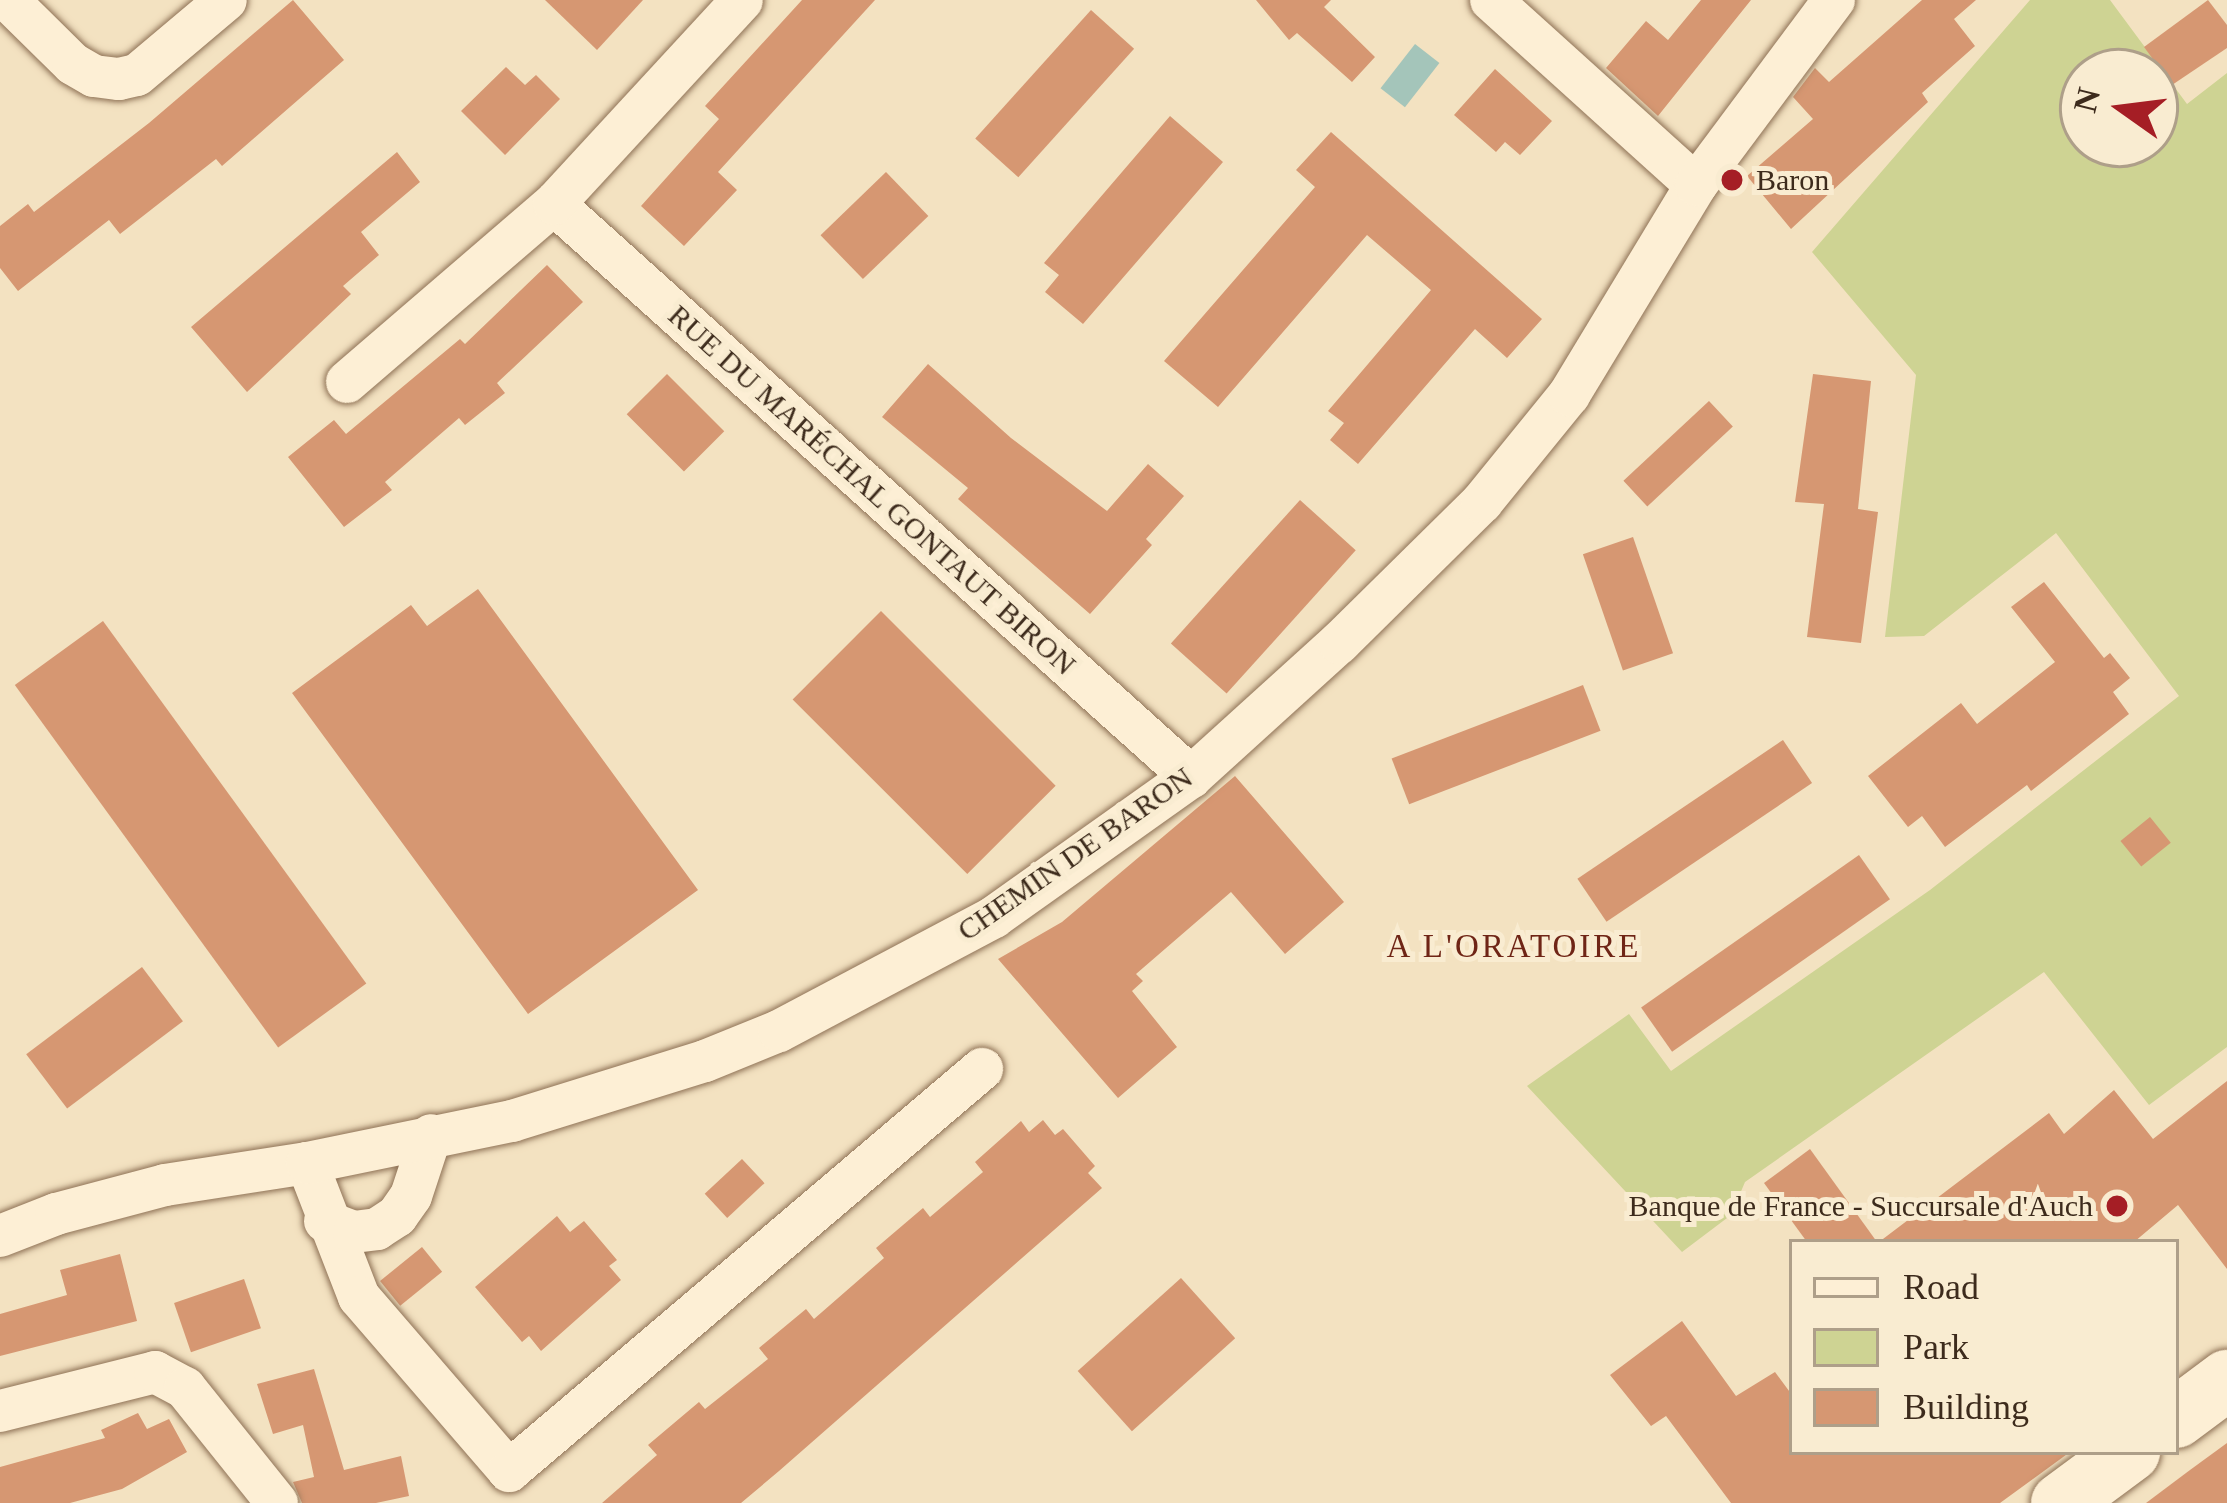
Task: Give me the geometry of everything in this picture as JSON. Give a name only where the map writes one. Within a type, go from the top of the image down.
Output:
[{"type":"main road","points":[[2179,1416],[2227,1380]]},
{"type":"main road","points":[[2061,1503],[2126,1455]]},
{"type":"street","points":[[8,0],[73,64],[94,76],[119,79],[137,74],[226,0]]},
{"type":"street","points":[[347,382],[554,204],[742,0]]},
{"type":"street","points":[[1491,0],[1696,184]]},
{"type":"street","name":"CHEMIN DE BARON","points":[[0,1236],[56,1214],[165,1185],[307,1163],[512,1121],[705,1061],[779,1031],[994,916],[1191,777],[1339,643],[1483,502],[1569,395],[1696,184],[1834,0]]},
{"type":"street","name":"RUE DU MARÉCHAL GONTAUT BIRON","points":[[554,204],[1191,777]]},
{"type":"street","points":[[307,1163],[325,1221],[358,1297],[509,1471],[982,1069]]},
{"type":"street","points":[[325,1221],[353,1232],[377,1229],[397,1216],[411,1196],[431,1135]]},
{"type":"street","points":[[0,1412],[155,1372],[185,1388],[277,1503]]},
{"type":"green space","points":[[2030,0],[2110,0],[2146,48],[2059,48],[2059,168],[2179,168],[2179,93],[2187,104],[2227,73],[2227,1047],[2149,1105],[2044,972],[1745,1182],[1731,1215],[1682,1252],[1527,1086],[1629,1014],[1671,1071],[1930,890],[2179,696],[2056,533],[1924,636],[1885,637],[1916,375],[1812,252]]},
{"type":"water","points":[[1415,44],[1439,63],[1405,107],[1381,88]]},
{"type":"building","points":[[293,0],[344,60],[222,166],[216,159],[120,234],[109,220],[18,291],[0,268],[0,226],[28,204],[34,212],[149,123]]},
{"type":"building","points":[[545,0],[643,0],[597,50]]},
{"type":"building","points":[[802,0],[875,0],[718,172],[737,190],[684,246],[641,206],[719,119],[705,106]]},
{"type":"building","points":[[1256,0],[1331,0],[1324,7],[1375,57],[1352,82],[1297,33],[1289,40]]},
{"type":"building","points":[[1701,0],[1751,0],[1658,116],[1606,68],[1646,21],[1668,40]]},
{"type":"building","points":[[1922,0],[1976,0],[1954,19],[1975,46],[1922,93],[1928,102],[1791,229],[1747,176],[1813,119],[1793,97],[1815,68],[1829,82]]},
{"type":"building","points":[[2208,0],[2227,25],[2227,48],[2179,80],[2179,48],[2144,47]]},
{"type":"building","points":[[1091,10],[1134,49],[1018,177],[975,139]]},
{"type":"building","points":[[506,67],[525,85],[536,75],[560,99],[505,155],[461,111]]},
{"type":"building","points":[[1495,69],[1552,121],[1520,155],[1505,142],[1496,152],[1454,115]]},
{"type":"building","points":[[1170,116],[1223,162],[1083,324],[1045,292],[1059,275],[1044,263]]},
{"type":"building","points":[[1331,132],[1542,319],[1507,358],[1475,329],[1358,464],[1330,440],[1344,423],[1328,411],[1431,290],[1367,235],[1218,407],[1164,361],[1315,187],[1296,170]]},
{"type":"building","points":[[397,152],[420,182],[361,232],[379,255],[343,286],[351,294],[247,392],[191,327]]},
{"type":"building","points":[[886,172],[928,216],[863,279],[821,235]]},
{"type":"building","points":[[547,265],[583,302],[497,383],[505,393],[465,425],[459,418],[385,482],[392,490],[344,527],[288,457],[334,420],[346,434],[460,339],[465,344]]},
{"type":"building","points":[[928,364],[1011,438],[1107,511],[1148,464],[1184,496],[1146,539],[1152,545],[1090,614],[958,499],[968,488],[882,417]]},
{"type":"building","points":[[667,374],[724,431],[684,472],[627,414]]},
{"type":"building","points":[[1813,374],[1871,381],[1858,509],[1878,512],[1861,643],[1807,637],[1824,504],[1795,502]]},
{"type":"building","points":[[1709,401],[1733,427],[1647,506],[1623,481]]},
{"type":"building","points":[[1300,500],[1356,550],[1227,694],[1171,643]]},
{"type":"building","points":[[1633,537],[1673,653],[1623,671],[1583,554]]},
{"type":"building","points":[[2044,582],[2104,658],[2110,653],[2130,678],[2113,692],[2129,714],[2031,791],[2027,785],[1945,847],[1922,816],[1908,827],[1868,776],[1961,703],[1977,724],[2055,662],[2011,607]]},
{"type":"building","points":[[478,589],[698,890],[528,1014],[292,693],[411,605],[427,626]]},
{"type":"building","points":[[881,611],[1056,786],[967,874],[793,699]]},
{"type":"building","points":[[103,621],[366,983],[278,1048],[15,685]]},
{"type":"building","points":[[1583,685],[1601,731],[1409,804],[1392,758]]},
{"type":"building","points":[[1783,740],[1812,783],[1606,922],[1577,879]]},
{"type":"building","points":[[1235,776],[1344,902],[1285,954],[1231,892],[1136,974],[1143,981],[1132,991],[1177,1047],[1118,1098],[998,959],[1062,922]]},
{"type":"building","points":[[2150,817],[2171,843],[2141,867],[2120,841]]},
{"type":"building","points":[[1859,855],[1890,899],[1672,1052],[1641,1008]]},
{"type":"building","points":[[142,967],[183,1021],[67,1109],[26,1054]]},
{"type":"building","points":[[2227,1081],[2227,1269],[2178,1205],[2138,1239],[1883,1239],[2049,1113],[2064,1134],[2114,1090],[2153,1139]]},
{"type":"building","points":[[1043,1120],[1055,1135],[1063,1129],[1095,1166],[1088,1173],[1102,1188],[779,1471],[741,1503],[602,1503],[657,1455],[648,1445],[699,1402],[705,1409],[768,1359],[759,1348],[806,1309],[814,1319],[884,1258],[876,1248],[923,1208],[930,1217],[983,1172],[975,1162],[1021,1121],[1029,1132]]},
{"type":"building","points":[[1810,1149],[1875,1239],[1805,1239],[1764,1183]]},
{"type":"building","points":[[742,1159],[765,1183],[727,1218],[705,1194]]},
{"type":"building","points":[[557,1216],[570,1232],[584,1221],[617,1260],[609,1266],[621,1280],[541,1351],[529,1336],[522,1342],[475,1287]]},
{"type":"building","points":[[422,1247],[442,1272],[400,1306],[380,1281]]},
{"type":"building","points":[[120,1254],[137,1321],[0,1356],[0,1314],[67,1295],[60,1270]]},
{"type":"building","points":[[1181,1278],[1235,1338],[1132,1431],[1078,1371]]},
{"type":"building","points":[[244,1279],[261,1328],[191,1352],[174,1303]]},
{"type":"building","points":[[1682,1321],[1736,1396],[1775,1372],[1789,1391],[1789,1455],[2066,1455],[2000,1503],[1731,1503],[1666,1416],[1651,1426],[1610,1375]]},
{"type":"building","points":[[314,1369],[344,1470],[401,1456],[409,1496],[376,1503],[302,1503],[293,1482],[314,1477],[303,1425],[273,1434],[257,1384]]},
{"type":"building","points":[[138,1413],[147,1429],[169,1419],[187,1452],[122,1489],[70,1503],[0,1503],[0,1467],[105,1438],[101,1430]]},
{"type":"building","points":[[2227,1443],[2227,1503],[2146,1503],[2190,1470]]},
{"type":"place","name":"Baron","points":[[1732,180]]},
{"type":"place","name":"Banque de France - Succursale d'Auch","points":[[2117,1206]]},
{"type":"district","name":"A L'ORATOIRE","points":[[1514,947]]}]
